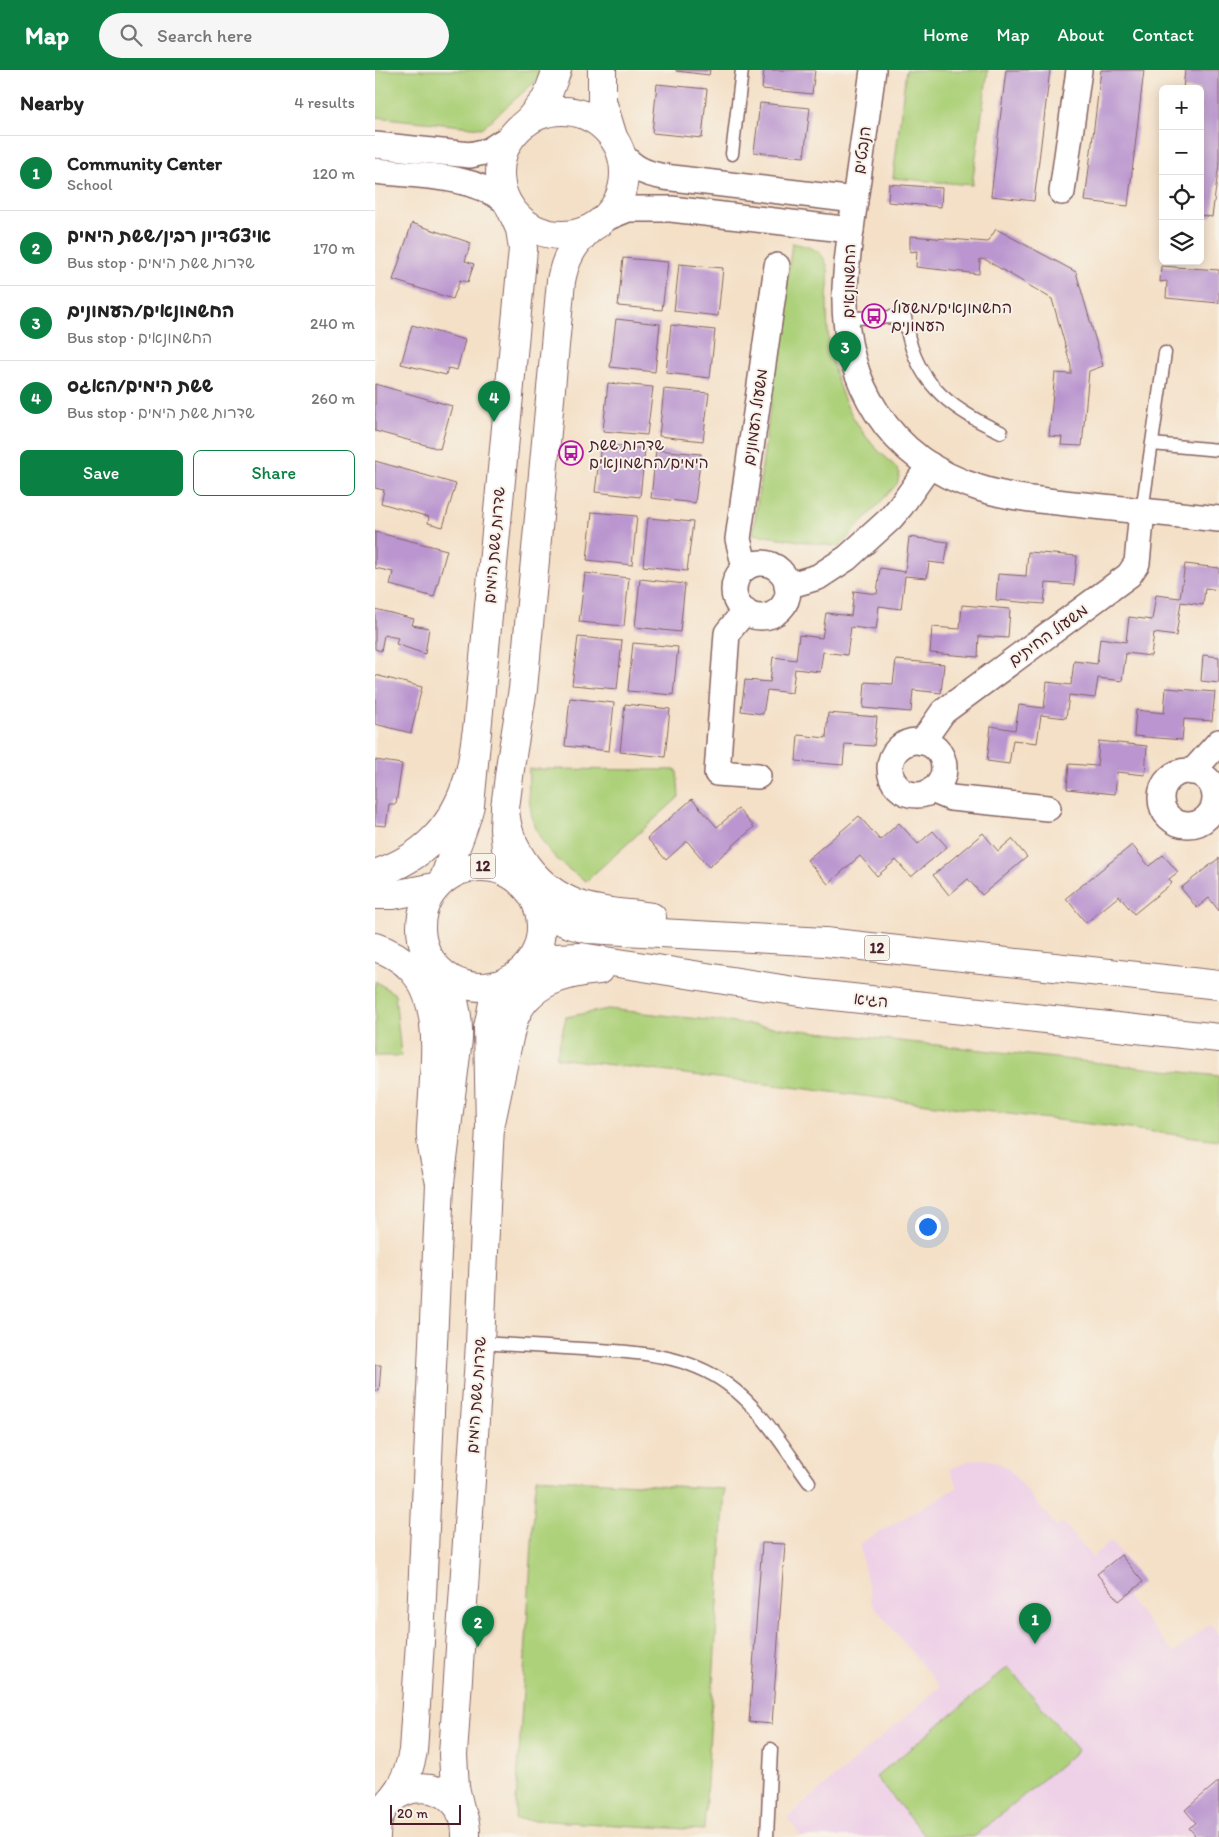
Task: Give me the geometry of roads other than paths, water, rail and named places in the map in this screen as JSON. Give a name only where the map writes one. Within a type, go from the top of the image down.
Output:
[{"type":"main road","points":[[557,70],[546,99],[519,130],[503,153],[500,172],[503,191],[509,205],[525,223],[542,232],[570,235],[598,224]]},
{"type":"main road","points":[[521,881],[511,864],[506,848],[505,808],[508,777],[523,689],[561,281],[569,253],[612,210],[621,194],[624,175],[617,146],[603,107],[601,89],[602,70]]},
{"type":"main road","points":[[519,130],[535,118],[554,112],[573,112],[599,124],[617,146]]},
{"type":"main road","name":"שדרות ששת הימים","points":[[439,883],[468,814],[477,730],[523,249],[520,229],[509,205]]},
{"type":"main road","points":[[375,874],[412,858],[430,844],[446,826],[459,804],[469,778],[477,730]]},
{"type":"main road","points":[[505,808],[506,824],[511,838],[526,866],[548,888],[562,898],[578,905],[825,942]]},
{"type":"main road","name":"12","points":[[375,894],[393,895],[439,883],[454,872],[477,866],[501,870],[521,881],[529,890],[538,907],[541,935],[538,946],[517,974]]},
{"type":"main road","points":[[376,1830],[381,1810],[403,1783],[410,1765],[413,1751],[421,1632],[440,1183],[431,1138],[445,1049],[459,1023],[450,987],[433,963],[422,942],[421,919],[428,896],[439,883]]},
{"type":"main road","name":"12","points":[[538,907],[563,923],[588,929],[825,942],[1219,985]]},
{"type":"main road","points":[[375,932],[409,942],[450,979],[472,986],[484,988],[517,974]]},
{"type":"main road","points":[[375,947],[405,961],[420,980],[432,1005],[435,1021],[445,1049]]},
{"type":"main road","name":"הגיא","points":[[517,974],[554,958],[581,957],[806,993],[1219,1038]]},
{"type":"main road","points":[[497,1050],[524,1000],[535,989],[552,980],[585,971],[627,967],[715,978]]},
{"type":"main road","points":[[497,1050],[489,1016],[493,1003],[517,974]]},
{"type":"main road","name":"שדרות ששת הימים","points":[[463,1825],[455,1787],[453,1755],[480,1343],[490,1127],[497,1050]]},
{"type":"main road","points":[[393,1797],[410,1789],[427,1788],[443,1793],[457,1805],[463,1825]]},
{"type":"street","name":"הנבטים","points":[[851,230],[873,70]]},
{"type":"street","points":[[1062,192],[1079,70]]},
{"type":"street","points":[[375,145],[470,156],[488,151],[519,130]]},
{"type":"street","points":[[617,146],[633,167],[663,177],[855,200]]},
{"type":"street","points":[[375,171],[462,180],[489,189],[509,205]]},
{"type":"street","name":"החשמונאים","points":[[598,224],[628,209],[671,209],[851,230],[845,288],[848,336],[858,376],[874,410],[896,438],[921,459],[949,476],[979,488],[1010,496],[1219,519]]},
{"type":"street","name":"משעול העמונים","points":[[745,568],[738,539],[777,266]]},
{"type":"street","points":[[787,586],[818,577],[847,558],[890,520],[930,465]]},
{"type":"street","name":"משעול החיתים","points":[[922,742],[943,712],[1129,575],[1137,563],[1142,511]]},
{"type":"street","points":[[757,563],[769,564],[780,571],[787,586],[784,602],[776,611],[768,615],[756,616],[745,611],[737,601],[734,589],[737,577],[745,568],[757,563]]},
{"type":"street","points":[[745,611],[727,633],[717,773],[758,776]]},
{"type":"street","points":[[909,742],[922,742],[933,746],[939,752],[943,760],[942,777],[933,790],[920,794],[908,793],[898,786],[891,776],[891,764],[893,756],[898,749],[909,742]]},
{"type":"street","points":[[1192,772],[1219,742]]},
{"type":"street","points":[[1184,772],[1192,772],[1204,777],[1213,791],[1215,799],[1213,824],[1179,824],[1169,817],[1162,806],[1161,794],[1166,782],[1176,774],[1184,772]]},
{"type":"street","points":[[933,790],[951,798],[1048,808]]},
{"type":"lane","points":[[733,154],[742,70]]},
{"type":"lane","points":[[847,318],[905,317],[907,335],[912,351],[928,380],[938,393],[957,409],[978,422],[1001,432]]},
{"type":"lane","points":[[1142,511],[1165,353]]},
{"type":"lane","points":[[1152,444],[1219,450]]},
{"type":"lane","points":[[480,1343],[657,1355],[693,1365],[727,1384],[760,1414],[809,1482]]},
{"type":"lane","points":[[767,1837],[771,1749]]},
{"type":"place","name":"החשמונאים/משעול העמונים","points":[[874,316]]},
{"type":"place","name":"החשמונאים/העמונים","points":[[845,372]]},
{"type":"place","name":"ששת הימים/האגס","points":[[494,422]]},
{"type":"place","name":"שדרות ששת הימים/החשמונאים","points":[[571,453]]},
{"type":"place","name":"Community Center","points":[[1035,1644]]},
{"type":"place","name":"איצטדיון רבין/ששת הימים","points":[[478,1647]]}]
